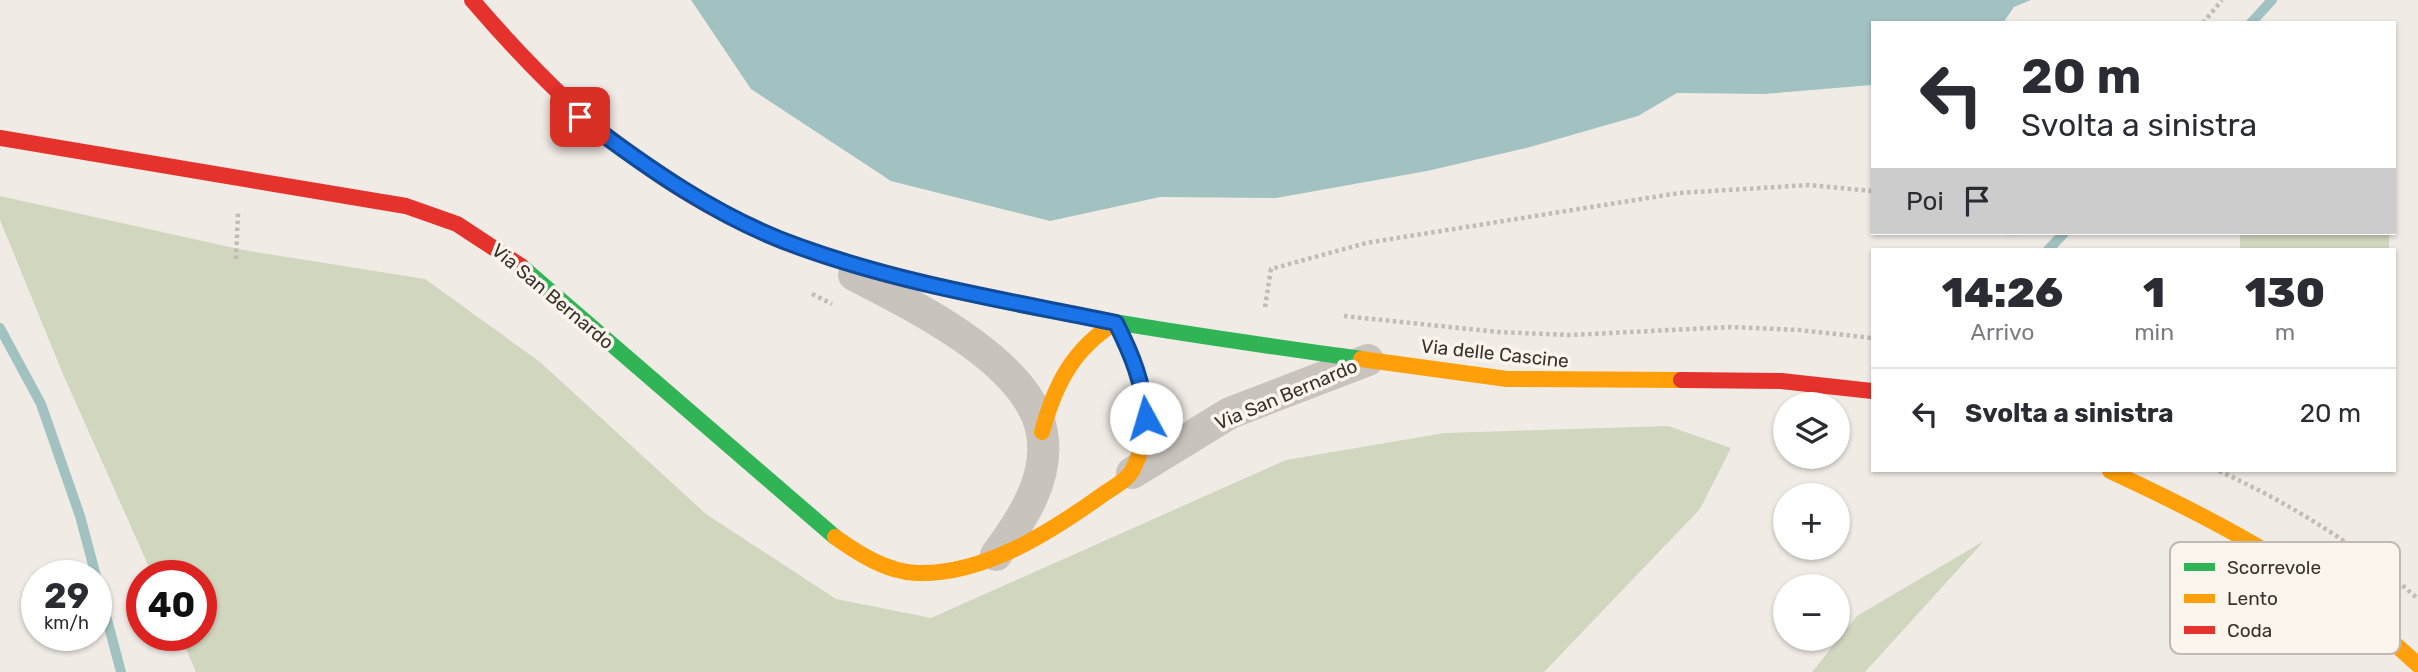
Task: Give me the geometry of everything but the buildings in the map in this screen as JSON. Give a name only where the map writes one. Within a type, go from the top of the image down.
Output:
[{"type":"street","name":"Via delle Cascine","points":[[472,0],[521,57],[580,117],[629,155],[750,227],[800,247],[917,282],[1116,323],[1520,380],[1558,382],[1755,378],[1871,391]]},
{"type":"street","name":"Via San Bernardo","points":[[0,138],[406,206],[457,224],[511,258],[811,518],[855,551],[881,565],[917,573],[953,568],[996,555],[1081,512],[1132,473],[1230,413],[1368,360]]},
{"type":"street","points":[[800,247],[911,305],[1002,365],[1026,397],[1042,432]]},
{"type":"street","points":[[996,555],[1026,514],[1039,475],[1042,432],[1051,397],[1069,362],[1093,335],[1116,323],[1134,358],[1143,387],[1146,418],[1132,473]]},
{"type":"street","points":[[2112,472],[2254,542]]},
{"type":"street","points":[[2400,648],[2418,665]]},
{"type":"path","points":[[2205,21],[2222,0]]},
{"type":"path","points":[[1278,310],[1265,309],[1271,269],[1366,243],[1679,193],[1809,185],[1871,191]]},
{"type":"path","points":[[810,293],[834,304]]},
{"type":"path","points":[[1332,315],[1558,334],[1731,327],[1799,330],[1871,338]]},
{"type":"path","points":[[2221,472],[2308,518],[2343,542]]},
{"type":"path","points":[[2400,584],[2418,599]]},
{"type":"green space","points":[[0,196],[243,250],[425,279],[540,362],[706,514],[836,599],[931,618],[1286,460],[1444,433],[1668,426],[1731,448],[1700,509],[1544,672],[196,672],[187,651],[217,651],[217,560],[146,560],[63,374],[0,220]]},
{"type":"green space","points":[[2240,235],[2389,235],[2389,248],[2240,248]]},
{"type":"green space","points":[[1984,541],[1865,672],[1812,672],[1829,651],[1850,651],[1850,625],[1857,616]]},
{"type":"water","points":[[691,0],[2031,0],[2014,7],[2004,21],[1871,21],[1871,85],[1764,94],[1677,93],[1638,116],[1530,147],[1427,171],[1276,198],[1160,197],[1050,221],[891,181],[751,89]]},
{"type":"waterway","points":[[2253,21],[2272,0]]},
{"type":"waterway","points":[[2050,248],[2062,235]]},
{"type":"waterway","points":[[0,328],[41,404],[80,516],[92,560]]},
{"type":"waterway","points":[[112,638],[121,672]]},
{"type":"traffic: fast","points":[[832,258],[962,292],[1095,319],[1361,359]]},
{"type":"traffic: fast","points":[[521,266],[835,537]]},
{"type":"traffic: slow","points":[[835,537],[884,566],[906,572],[942,572],[968,567],[1017,548],[1063,522],[1121,482],[1131,473],[1141,451],[1145,413],[1132,357],[1116,322]]},
{"type":"traffic: slow","points":[[1042,432],[1053,398],[1068,369],[1088,344],[1116,322]]},
{"type":"traffic: slow","points":[[1361,359],[1507,379],[1681,380]]},
{"type":"traffic: slow","points":[[2112,472],[2194,511],[2249,542]]},
{"type":"traffic: slow","points":[[2400,649],[2418,665]]},
{"type":"traffic: jam","points":[[472,0],[550,85],[633,156],[677,187],[725,214],[776,238],[832,258]]},
{"type":"traffic: jam","points":[[0,138],[406,206],[457,224],[521,266]]},
{"type":"traffic: jam","points":[[1681,380],[1781,381],[1871,391]]},
{"type":"route","points":[[580,117],[629,155],[682,188],[750,227],[800,247],[917,282],[1116,323],[1134,358],[1143,387],[1146,418]]}]
